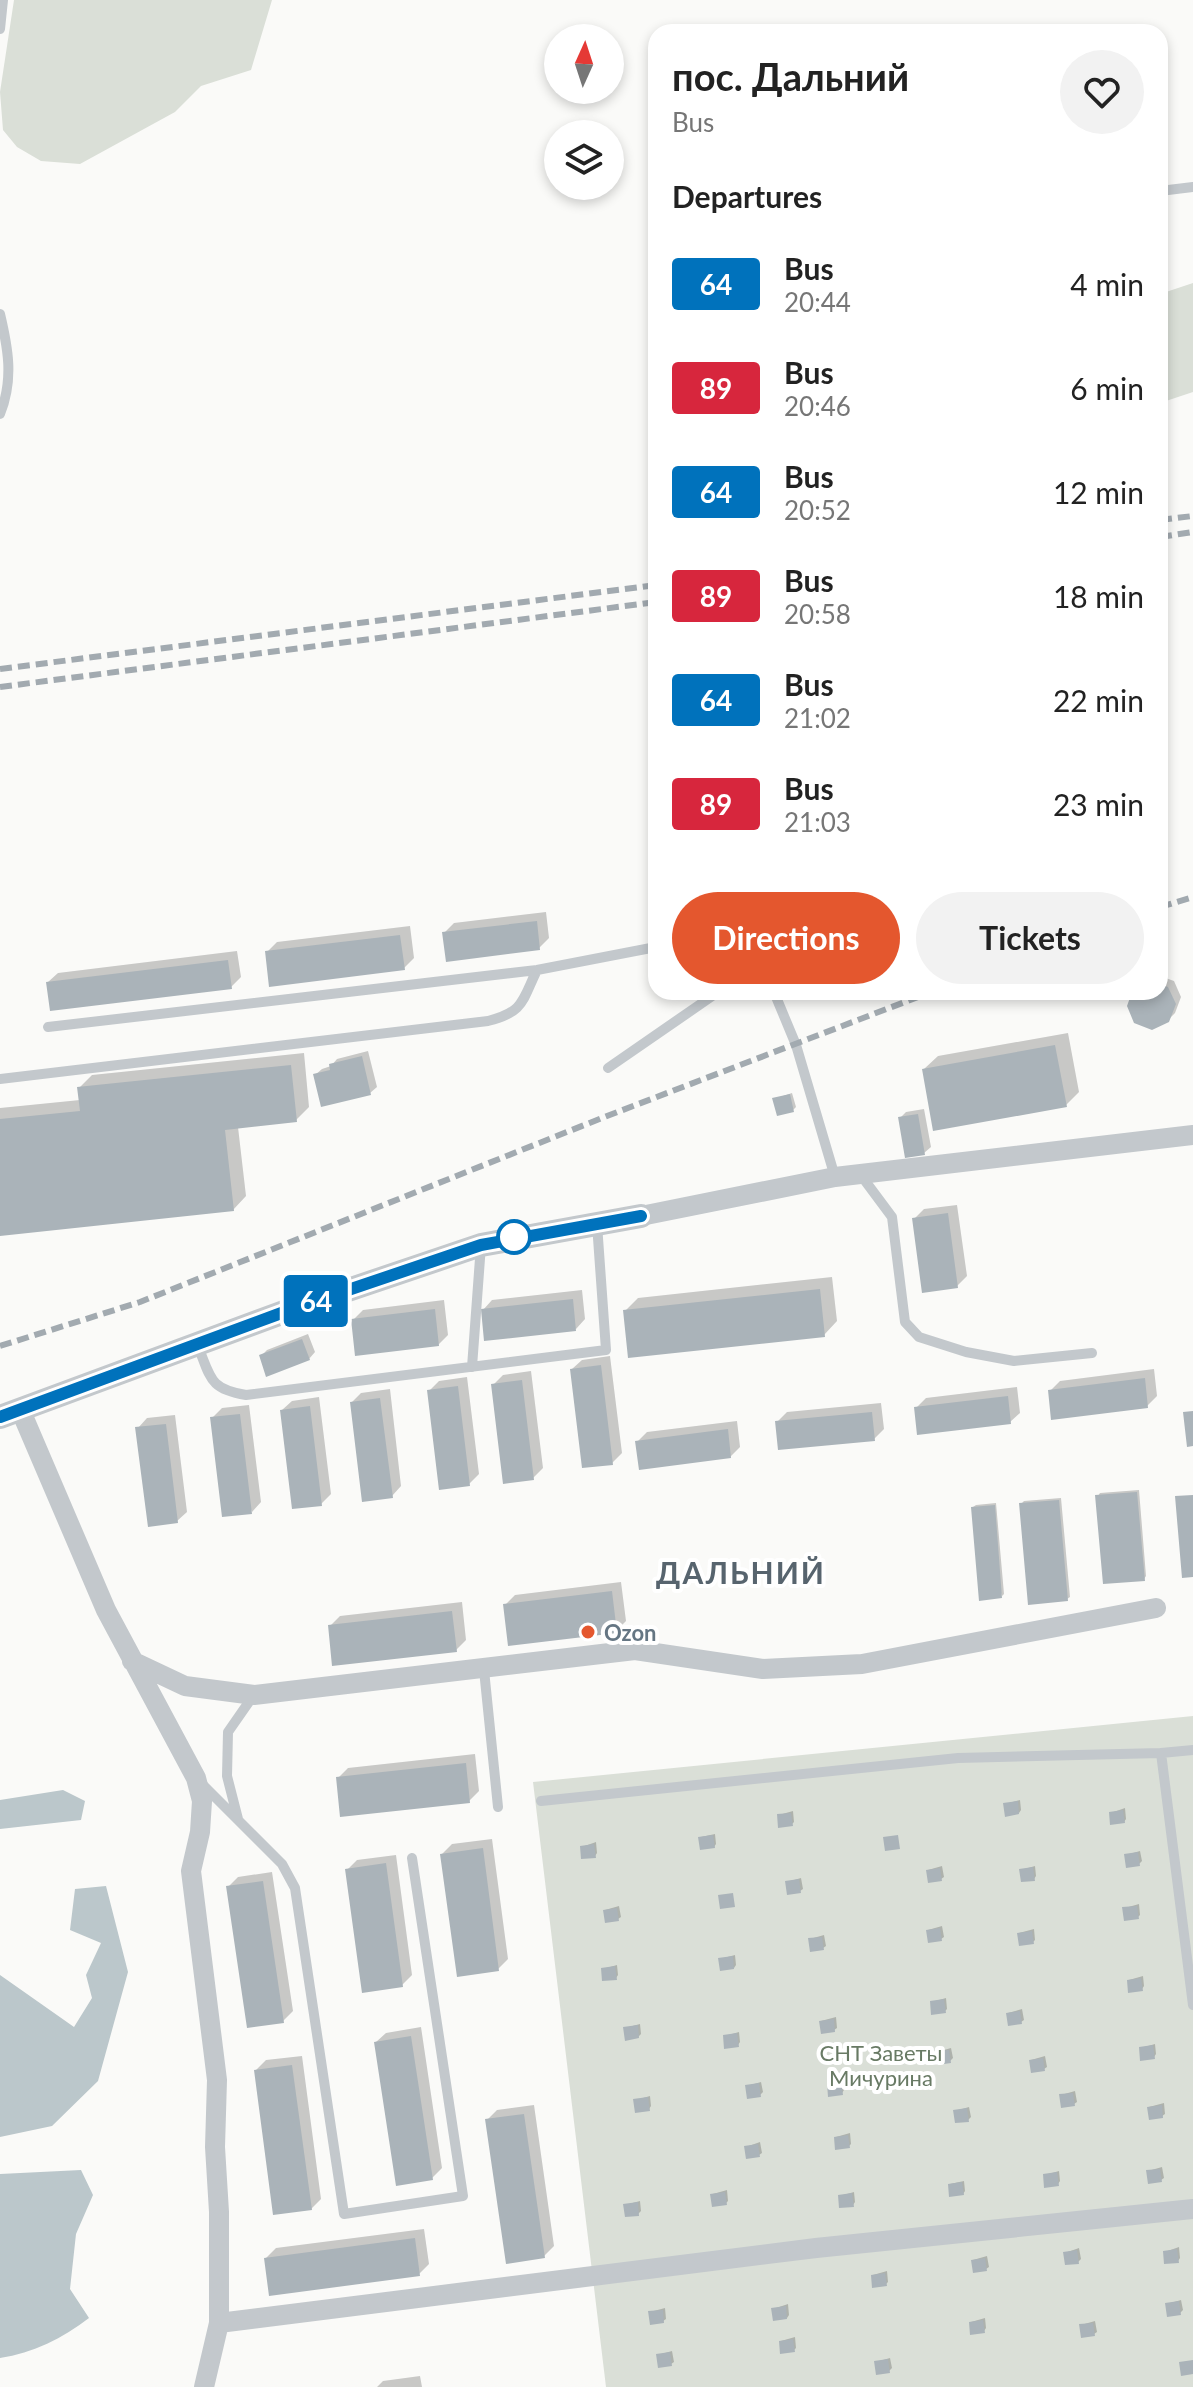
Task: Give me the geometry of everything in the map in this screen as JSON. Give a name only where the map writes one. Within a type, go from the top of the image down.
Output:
[{"type":"street","points":[[204,2387],[219,2323],[219,2212],[215,2147],[217,2080],[191,1871],[202,1801],[196,1778],[106,1610],[10,1413],[481,1245],[835,1177],[1193,1135]]},
{"type":"street","points":[[132,1661],[185,1686],[254,1695],[635,1650],[763,1669],[862,1664],[1156,1608]]},
{"type":"street","points":[[219,2323],[800,2250],[1193,2209]]},
{"type":"lane","points":[[0,29],[3,0]]},
{"type":"lane","points":[[1168,190],[1193,187]]},
{"type":"lane","points":[[0,314],[9,352],[8,394],[0,414]]},
{"type":"lane","points":[[48,1027],[537,970],[648,949]]},
{"type":"lane","points":[[0,1079],[488,1021],[508,1016],[518,1008],[537,970]]},
{"type":"lane","points":[[608,1068],[706,1000]]},
{"type":"lane","points":[[777,1000],[796,1045],[835,1177]]},
{"type":"lane","points":[[860,1174],[892,1217],[905,1322],[919,1337],[966,1352],[1014,1361],[1092,1353]]},
{"type":"lane","points":[[197,1344],[212,1380],[224,1391],[246,1395],[606,1350],[597,1224]]},
{"type":"lane","points":[[472,1367],[481,1245]]},
{"type":"lane","points":[[484,1670],[498,1807]]},
{"type":"lane","points":[[238,1821],[227,1776],[228,1732],[254,1695]]},
{"type":"lane","points":[[541,1801],[958,1758],[1193,1750]]},
{"type":"lane","points":[[1161,1753],[1193,2005]]},
{"type":"lane","points":[[196,1778],[282,1864],[295,1888],[344,2214],[463,2196],[412,1858]]},
{"type":"green space","points":[[14,0],[272,0],[251,70],[201,86],[175,112],[80,164],[41,161],[17,147],[3,130],[0,92]]},
{"type":"green space","points":[[1193,283],[1193,392],[1168,400],[1168,291]]},
{"type":"green space","name":"СНТ Заветы Мичурина","points":[[1193,1716],[1193,2387],[606,2387],[533,1782]]},
{"type":"shaded area","points":[[63,1790],[85,1801],[81,1820],[0,1829],[0,1800]]},
{"type":"shaded area","points":[[106,1886],[128,1972],[98,2081],[52,2126],[0,2137],[0,1975],[74,2027],[92,1998],[86,1975],[101,1943],[70,1930],[75,1889]]},
{"type":"shaded area","points":[[81,2170],[93,2195],[76,2234],[70,2289],[89,2318],[47,2344],[0,2358],[0,2174]]},
{"type":"building","points":[[537,921],[540,950],[446,962],[442,932]]},
{"type":"building","points":[[400,935],[405,970],[269,987],[265,951]]},
{"type":"building","points":[[228,960],[232,989],[50,1011],[46,982]]},
{"type":"building","points":[[1168,987],[1176,1004],[1169,1022],[1152,1030],[1134,1023],[1127,1006],[1129,1000],[1168,1000]]},
{"type":"building","points":[[1055,1045],[1067,1107],[933,1131],[922,1069]]},
{"type":"building","points":[[362,1056],[371,1095],[321,1107],[313,1074],[330,1070],[329,1064]]},
{"type":"building","points":[[291,1065],[297,1122],[225,1130],[234,1211],[0,1236],[0,1119],[80,1111],[77,1087]]},
{"type":"building","points":[[790,1094],[794,1112],[777,1116],[772,1098]]},
{"type":"building","points":[[918,1114],[925,1155],[905,1158],[898,1117]]},
{"type":"building","points":[[948,1213],[958,1288],[922,1293],[912,1218]]},
{"type":"building","points":[[820,1289],[825,1337],[628,1358],[623,1310]]},
{"type":"building","points":[[573,1299],[576,1331],[484,1341],[481,1309]]},
{"type":"building","points":[[435,1309],[439,1346],[355,1356],[351,1319]]},
{"type":"building","points":[[302,1339],[310,1360],[266,1377],[259,1355]]},
{"type":"building","points":[[601,1365],[613,1465],[582,1468],[570,1369]]},
{"type":"building","points":[[1145,1378],[1148,1408],[1051,1420],[1048,1390]]},
{"type":"building","points":[[522,1380],[534,1480],[503,1484],[491,1384]]},
{"type":"building","points":[[458,1386],[470,1486],[439,1490],[427,1390]]},
{"type":"building","points":[[1008,1396],[1011,1424],[917,1435],[914,1407]]},
{"type":"building","points":[[380,1398],[393,1498],[362,1502],[350,1402]]},
{"type":"building","points":[[310,1406],[322,1506],[292,1509],[280,1410]]},
{"type":"building","points":[[1193,1411],[1193,1446],[1187,1447],[1183,1412]]},
{"type":"building","points":[[872,1412],[875,1441],[778,1450],[775,1421]]},
{"type":"building","points":[[240,1414],[252,1514],[222,1517],[210,1417]]},
{"type":"building","points":[[166,1424],[178,1523],[148,1527],[135,1427]]},
{"type":"building","points":[[728,1429],[731,1458],[639,1470],[635,1441]]},
{"type":"building","points":[[1137,1492],[1145,1581],[1103,1584],[1095,1495]]},
{"type":"building","points":[[1193,1495],[1193,1577],[1182,1578],[1175,1496]]},
{"type":"building","points":[[1059,1500],[1068,1601],[1028,1605],[1019,1503]]},
{"type":"building","points":[[995,1505],[1002,1598],[979,1601],[971,1507]]},
{"type":"building","points":[[612,1591],[617,1633],[508,1646],[503,1604]]},
{"type":"building","points":[[452,1611],[457,1652],[332,1666],[328,1625]]},
{"type":"building","points":[[466,1763],[470,1803],[340,1817],[336,1777]]},
{"type":"building","points":[[1018,1801],[1019,1814],[1005,1817],[1003,1803]]},
{"type":"building","points":[[1123,1810],[1125,1823],[1110,1825],[1109,1812]]},
{"type":"building","points":[[791,1813],[793,1826],[778,1828],[777,1814]]},
{"type":"building","points":[[713,1835],[715,1848],[700,1850],[698,1837]]},
{"type":"building","points":[[898,1835],[900,1849],[885,1851],[883,1837]]},
{"type":"building","points":[[594,1844],[596,1858],[581,1859],[580,1846]]},
{"type":"building","points":[[483,1848],[499,1971],[457,1977],[440,1854]]},
{"type":"building","points":[[1138,1852],[1140,1866],[1126,1868],[1124,1854]]},
{"type":"building","points":[[386,1863],[403,1987],[362,1993],[345,1869]]},
{"type":"building","points":[[1033,1867],[1035,1881],[1021,1882],[1019,1869]]},
{"type":"building","points":[[940,1868],[942,1881],[928,1883],[926,1870]]},
{"type":"building","points":[[799,1879],[801,1893],[787,1895],[785,1881]]},
{"type":"building","points":[[263,1881],[284,2023],[247,2028],[226,1886]]},
{"type":"building","points":[[733,1893],[735,1907],[720,1909],[718,1895]]},
{"type":"building","points":[[1137,1906],[1139,1919],[1124,1921],[1122,1907]]},
{"type":"building","points":[[617,1908],[619,1921],[605,1923],[603,1910]]},
{"type":"building","points":[[940,1928],[942,1941],[928,1943],[926,1930]]},
{"type":"building","points":[[1032,1931],[1034,1944],[1019,1946],[1017,1933]]},
{"type":"building","points":[[822,1937],[824,1950],[810,1952],[808,1938]]},
{"type":"building","points":[[733,1956],[734,1969],[720,1971],[718,1958]]},
{"type":"building","points":[[615,1966],[617,1980],[602,1981],[601,1968]]},
{"type":"building","points":[[1141,1978],[1143,1991],[1128,1993],[1127,1980]]},
{"type":"building","points":[[944,1999],[946,2013],[931,2015],[930,2001]]},
{"type":"building","points":[[1020,2011],[1022,2024],[1008,2026],[1006,2013]]},
{"type":"building","points":[[834,2019],[835,2032],[821,2034],[819,2021]]},
{"type":"building","points":[[638,2025],[639,2038],[625,2041],[623,2027]]},
{"type":"building","points":[[737,2033],[739,2047],[724,2049],[723,2035]]},
{"type":"building","points":[[411,2036],[433,2180],[396,2186],[374,2042]]},
{"type":"building","points":[[1153,2045],[1155,2059],[1140,2061],[1139,2047]]},
{"type":"building","points":[[949,2050],[951,2063],[937,2065],[935,2051]]},
{"type":"building","points":[[1043,2058],[1045,2071],[1031,2073],[1029,2060]]},
{"type":"building","points":[[292,2065],[312,2210],[273,2215],[254,2070]]},
{"type":"building","points":[[841,2081],[843,2095],[828,2097],[827,2083]]},
{"type":"building","points":[[759,2083],[761,2097],[747,2099],[745,2085]]},
{"type":"building","points":[[1073,2093],[1075,2106],[1061,2108],[1059,2094]]},
{"type":"building","points":[[648,2097],[650,2111],[635,2113],[633,2099]]},
{"type":"building","points":[[1162,2105],[1163,2118],[1149,2120],[1147,2107]]},
{"type":"building","points":[[967,2108],[969,2122],[955,2123],[953,2110]]},
{"type":"building","points":[[524,2114],[545,2258],[506,2264],[485,2119]]},
{"type":"building","points":[[848,2135],[850,2148],[835,2150],[834,2137]]},
{"type":"building","points":[[758,2144],[760,2157],[746,2159],[744,2146]]},
{"type":"building","points":[[1160,2169],[1162,2182],[1148,2184],[1146,2170]]},
{"type":"building","points":[[1057,2172],[1059,2186],[1044,2188],[1043,2174]]},
{"type":"building","points":[[962,2182],[964,2195],[949,2197],[948,2184]]},
{"type":"building","points":[[725,2192],[727,2205],[712,2207],[710,2194]]},
{"type":"building","points":[[852,2193],[854,2207],[839,2208],[838,2195]]},
{"type":"building","points":[[638,2202],[639,2216],[625,2217],[623,2204]]},
{"type":"building","points":[[415,2238],[420,2276],[269,2296],[264,2258]]},
{"type":"building","points":[[1177,2249],[1179,2263],[1164,2264],[1163,2251]]},
{"type":"building","points":[[1077,2250],[1079,2264],[1065,2265],[1063,2252]]},
{"type":"building","points":[[985,2258],[987,2271],[973,2273],[971,2260]]},
{"type":"building","points":[[885,2273],[887,2286],[872,2288],[871,2275]]},
{"type":"building","points":[[1179,2301],[1181,2315],[1167,2317],[1165,2303]]},
{"type":"building","points":[[786,2306],[787,2319],[773,2321],[771,2308]]},
{"type":"building","points":[[663,2310],[664,2323],[650,2325],[648,2311]]},
{"type":"building","points":[[983,2320],[985,2333],[970,2335],[969,2322]]},
{"type":"building","points":[[1093,2323],[1095,2336],[1081,2338],[1079,2324]]},
{"type":"building","points":[[793,2339],[795,2352],[780,2354],[779,2341]]},
{"type":"building","points":[[670,2352],[672,2366],[658,2368],[656,2354]]},
{"type":"building","points":[[888,2359],[890,2373],[876,2375],[874,2361]]},
{"type":"building","points":[[1193,2360],[1193,2374],[1181,2376],[1179,2362]]},
{"type":"railway","points":[[1168,519],[1193,516]]},
{"type":"railway","points":[[1168,536],[1193,532]]},
{"type":"railway","points":[[0,669],[648,586]]},
{"type":"railway","points":[[0,687],[648,603]]},
{"type":"railway","points":[[1168,905],[1193,897]]},
{"type":"railway","points":[[0,1346],[140,1302],[607,1116],[910,1000]]},
{"type":"bus line","name":"64","points":[[0,1417],[295,1308],[481,1245],[641,1216]]},
{"type":"place","name":"Ozon","points":[[588,1632]]},
{"type":"district","name":"ДАЛЬНИЙ","points":[[741,1572]]}]
